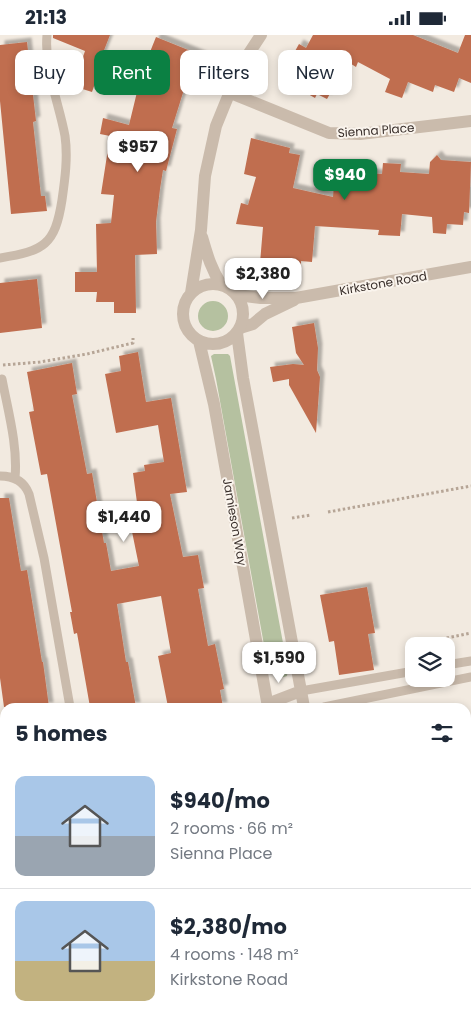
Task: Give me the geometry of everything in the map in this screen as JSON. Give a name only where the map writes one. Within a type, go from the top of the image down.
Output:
[{"type":"street","name":"Jamieson Way","points":[[251,50],[261,35]]},
{"type":"street","name":"Jamieson Way","points":[[227,95],[209,153],[202,201],[201,230],[191,293],[185,300],[183,319],[186,328],[199,341],[214,404],[267,703]]},
{"type":"street","name":"Sienna Place","points":[[235,95],[330,133],[360,134],[471,121]]},
{"type":"street","name":"Jamieson Way","points":[[201,230],[214,273],[221,284],[230,288],[237,295]]},
{"type":"street","name":"Kirkstone Road","points":[[237,295],[262,298],[296,298],[471,267]]},
{"type":"street","points":[[191,293],[205,284],[221,284]]},
{"type":"street","points":[[199,341],[209,344],[219,343],[229,340],[238,330],[243,320],[243,311],[237,295]]},
{"type":"street","name":"Kirkstone Road","points":[[238,330],[253,324],[265,314],[296,298]]},
{"type":"street","points":[[238,330],[243,379],[303,703]]},
{"type":"street","name":"Jamieson Way","points":[[275,703],[301,691]]},
{"type":"lane","points":[[0,258],[37,248],[53,235],[58,221],[66,168],[66,148],[48,65],[47,35]]},
{"type":"lane","points":[[2,379],[12,428],[16,468],[15,478]]},
{"type":"lane","points":[[0,476],[15,478],[24,485],[29,494],[44,558],[69,703]]},
{"type":"lane","points":[[455,664],[471,661]]},
{"type":"lane","points":[[301,691],[405,673]]},
{"type":"lane","points":[[344,703],[471,677]]},
{"type":"path","points":[[0,366],[40,362],[98,352],[133,343],[133,338]]},
{"type":"path","points":[[328,512],[471,486]]},
{"type":"path","points":[[292,518],[311,515]]},
{"type":"path","points":[[451,637],[471,633]]},
{"type":"green space","points":[[213,301],[224,305],[228,316],[224,327],[213,331],[202,327],[198,316],[202,305]]},
{"type":"green space","points":[[214,354],[228,354],[230,356],[288,670],[287,676],[279,677],[275,675],[266,656],[211,356]]},
{"type":"building","points":[[53,35],[110,35],[104,50],[94,50],[94,86],[92,92],[84,89],[85,51],[53,38]]},
{"type":"building","points":[[313,35],[413,35],[458,53],[465,35],[471,35],[471,83],[459,78],[454,92],[435,85],[433,92],[408,82],[402,98],[385,92],[390,79],[358,62],[356,67],[352,64],[352,50],[296,50],[299,44],[306,48]]},
{"type":"building","points":[[156,37],[188,50],[180,50],[180,95],[182,95],[172,128],[177,129],[166,171],[163,170],[156,222],[157,254],[135,255],[136,313],[114,313],[114,302],[96,302],[97,292],[75,292],[75,272],[97,272],[96,224],[111,223],[114,195],[101,194],[110,136],[100,134],[103,118],[129,125],[136,95],[170,95],[170,50],[151,50]]},
{"type":"building","points":[[27,42],[28,50],[15,50],[15,95],[33,95],[36,121],[33,122],[41,196],[45,196],[47,211],[11,214],[0,101],[0,45]]},
{"type":"building","points":[[319,95],[329,95],[327,99]]},
{"type":"building","points":[[251,138],[290,148],[289,153],[300,155],[293,188],[333,197],[335,169],[382,174],[383,163],[401,164],[400,172],[429,174],[430,162],[437,155],[441,160],[471,162],[469,213],[464,212],[463,225],[447,224],[446,234],[433,233],[432,217],[402,214],[400,236],[378,235],[379,230],[315,226],[312,262],[301,261],[301,266],[260,263],[263,227],[236,224],[241,203],[248,205],[256,177],[244,174]]},
{"type":"building","points":[[37,279],[42,328],[0,333],[0,283]]},
{"type":"building","points":[[314,323],[318,348],[317,370],[320,377],[316,433],[289,385],[289,379],[273,382],[270,367],[293,364],[304,365],[296,353],[292,327]]},
{"type":"building","points":[[138,352],[146,402],[171,398],[187,492],[170,494],[183,557],[198,555],[204,588],[198,589],[208,646],[215,644],[224,689],[220,690],[222,703],[167,703],[158,656],[171,653],[161,596],[117,604],[126,662],[128,662],[135,703],[89,703],[77,633],[74,634],[70,612],[72,612],[47,474],[41,475],[29,412],[34,411],[27,372],[72,363],[77,394],[72,395],[87,474],[92,473],[104,543],[106,543],[111,571],[139,566],[128,512],[138,510],[133,473],[145,471],[144,465],[164,462],[158,425],[116,433],[105,374],[121,371],[119,356]]},
{"type":"building","points":[[0,498],[9,498],[21,571],[27,570],[48,703],[3,703],[0,678]]},
{"type":"building","points":[[367,587],[375,633],[368,634],[374,670],[339,675],[334,641],[329,642],[320,595]]}]
